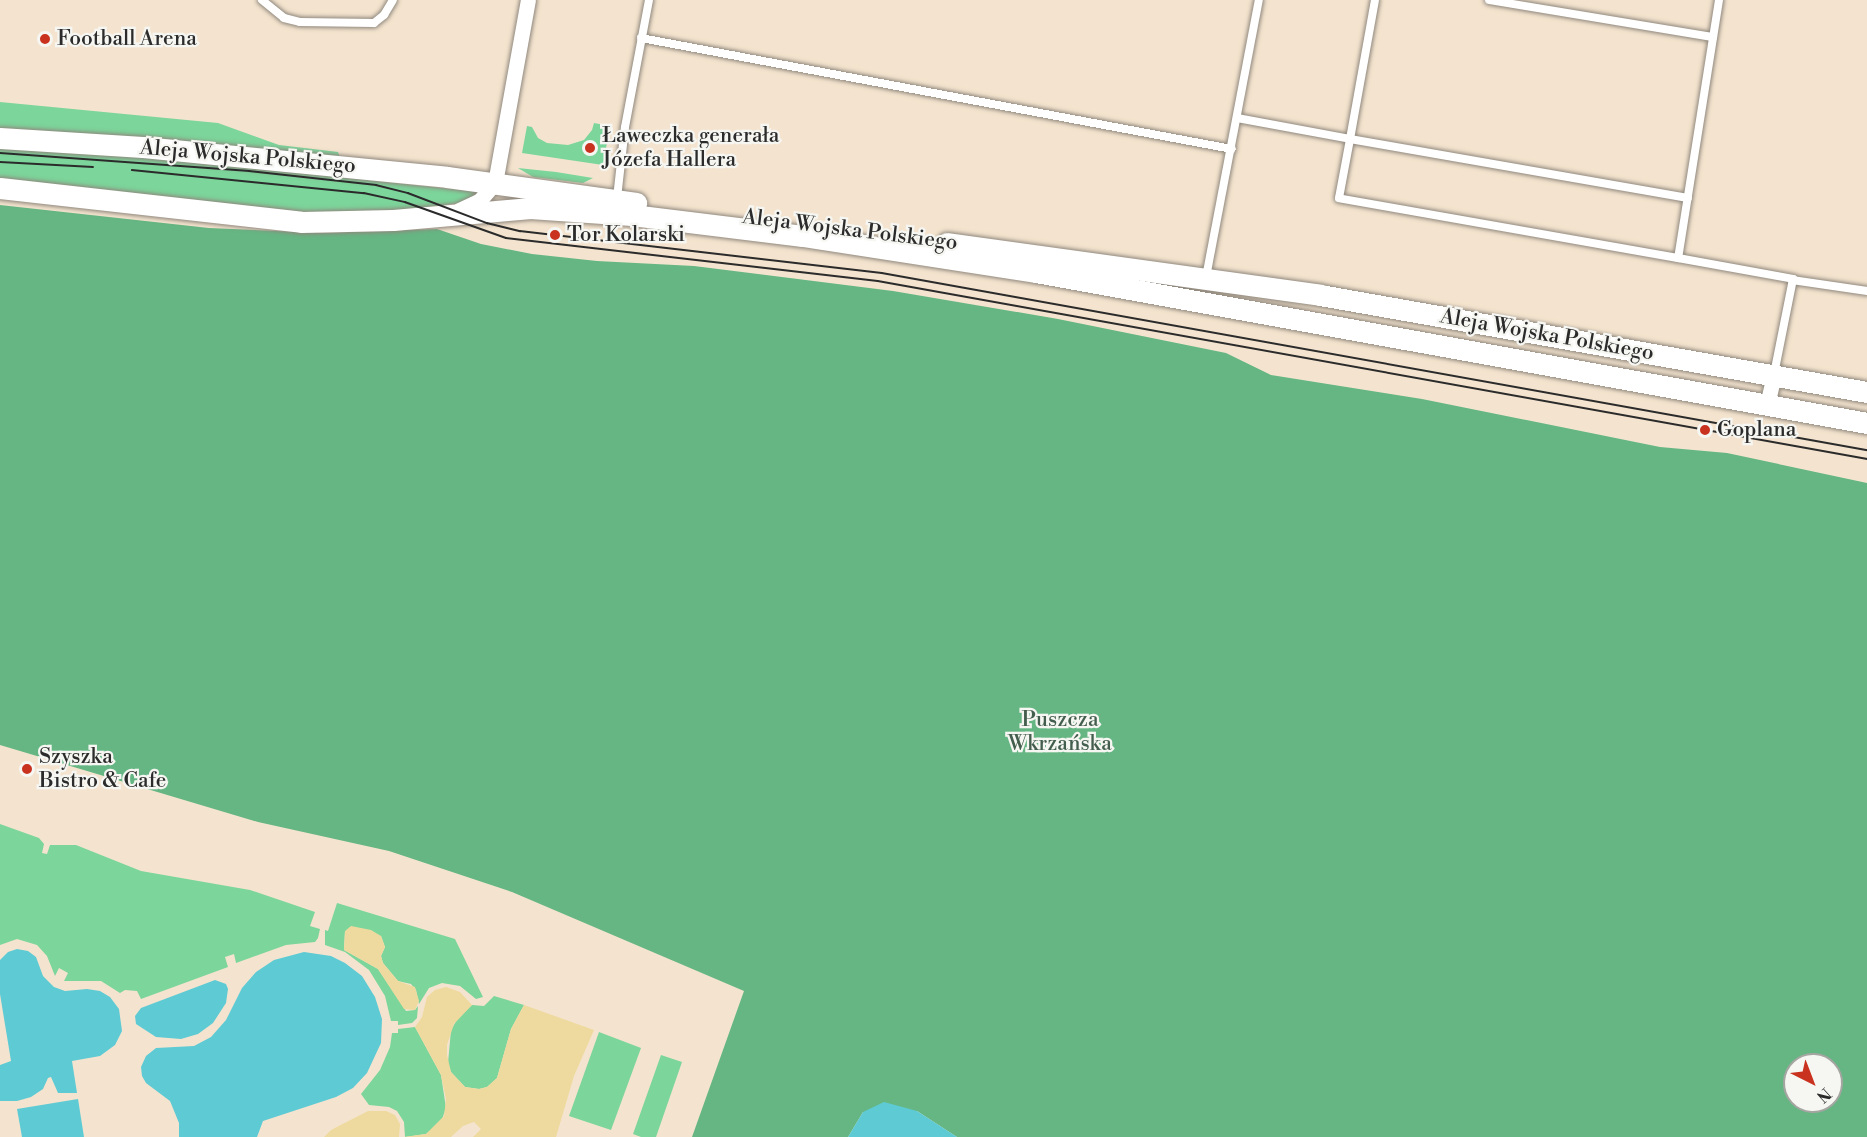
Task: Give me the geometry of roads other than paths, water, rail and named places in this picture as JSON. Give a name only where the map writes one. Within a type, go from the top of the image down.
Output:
[{"type":"main road","name":"Aleja Wojska Polskiego","points":[[0,138],[154,148],[495,183],[615,207],[934,254],[1867,423]]},
{"type":"main road","name":"Aleja Wojska Polskiego","points":[[0,188],[239,215],[333,222],[530,208],[615,207],[1206,278],[1320,295],[1867,392]]},
{"type":"street","points":[[495,183],[528,0]]},
{"type":"street","name":"Aleja Wojska Polskiego","points":[[450,213],[480,200],[495,183],[509,197],[530,208]]},
{"type":"street","points":[[1201,302],[1206,278]]},
{"type":"street","points":[[1315,323],[1320,295]]},
{"type":"street","points":[[1767,405],[1774,375]]},
{"type":"lane","points":[[262,0],[284,18],[300,22],[374,23],[384,15],[393,0]]},
{"type":"lane","points":[[615,207],[625,127],[649,0]]},
{"type":"lane","points":[[1206,278],[1259,0]]},
{"type":"lane","points":[[1375,0],[1339,198],[1792,280],[1867,291]]},
{"type":"lane","points":[[1489,0],[1713,37]]},
{"type":"lane","points":[[1678,258],[1719,0]]},
{"type":"lane","points":[[641,38],[1232,149]]},
{"type":"lane","points":[[1237,118],[1688,198]]},
{"type":"lane","points":[[1774,375],[1792,280]]},
{"type":"water","points":[[17,949],[28,951],[36,957],[43,976],[54,987],[65,991],[87,989],[100,991],[110,997],[119,1009],[122,1031],[115,1045],[100,1056],[72,1061],[77,1093],[58,1093],[51,1077],[48,1078],[43,1089],[31,1097],[17,1101],[0,1101],[0,1065],[11,1061],[0,994],[0,960],[8,952]]},
{"type":"water","points":[[304,952],[331,956],[345,963],[362,976],[375,997],[382,1019],[381,1043],[367,1073],[353,1088],[336,1097],[263,1121],[257,1137],[179,1137],[179,1123],[170,1101],[146,1083],[142,1076],[141,1067],[146,1056],[156,1048],[194,1046],[211,1037],[226,1020],[242,988],[256,972],[274,960]]},
{"type":"water","points":[[215,980],[226,984],[228,989],[226,1003],[213,1023],[198,1034],[181,1039],[156,1037],[136,1024],[135,1016],[141,1008]]},
{"type":"water","points":[[78,1099],[84,1137],[22,1137],[17,1109]]},
{"type":"water","points":[[884,1102],[917,1111],[957,1137],[848,1137],[863,1112]]},
{"type":"tram line","points":[[0,153],[249,171],[376,185],[408,193],[487,223],[520,231],[882,273],[1867,450]]},
{"type":"tram line","points":[[0,162],[93,167]]},
{"type":"tram line","points":[[132,170],[364,193],[405,202],[506,238],[878,281],[1867,459]]},
{"type":"place","name":"Football Arena","points":[[45,39]]},
{"type":"place","name":"Ławeczka generała Józefa Hallera","points":[[590,148]]},
{"type":"place","name":"Tor Kolarski","points":[[555,235]]},
{"type":"place","name":"Goplana","points":[[1705,430]]},
{"type":"place","name":"Szyszka Bistro & Cafe","points":[[27,769]]},
{"type":"park label","name":"Puszcza Wkrzańska","points":[[1060,732]]}]
